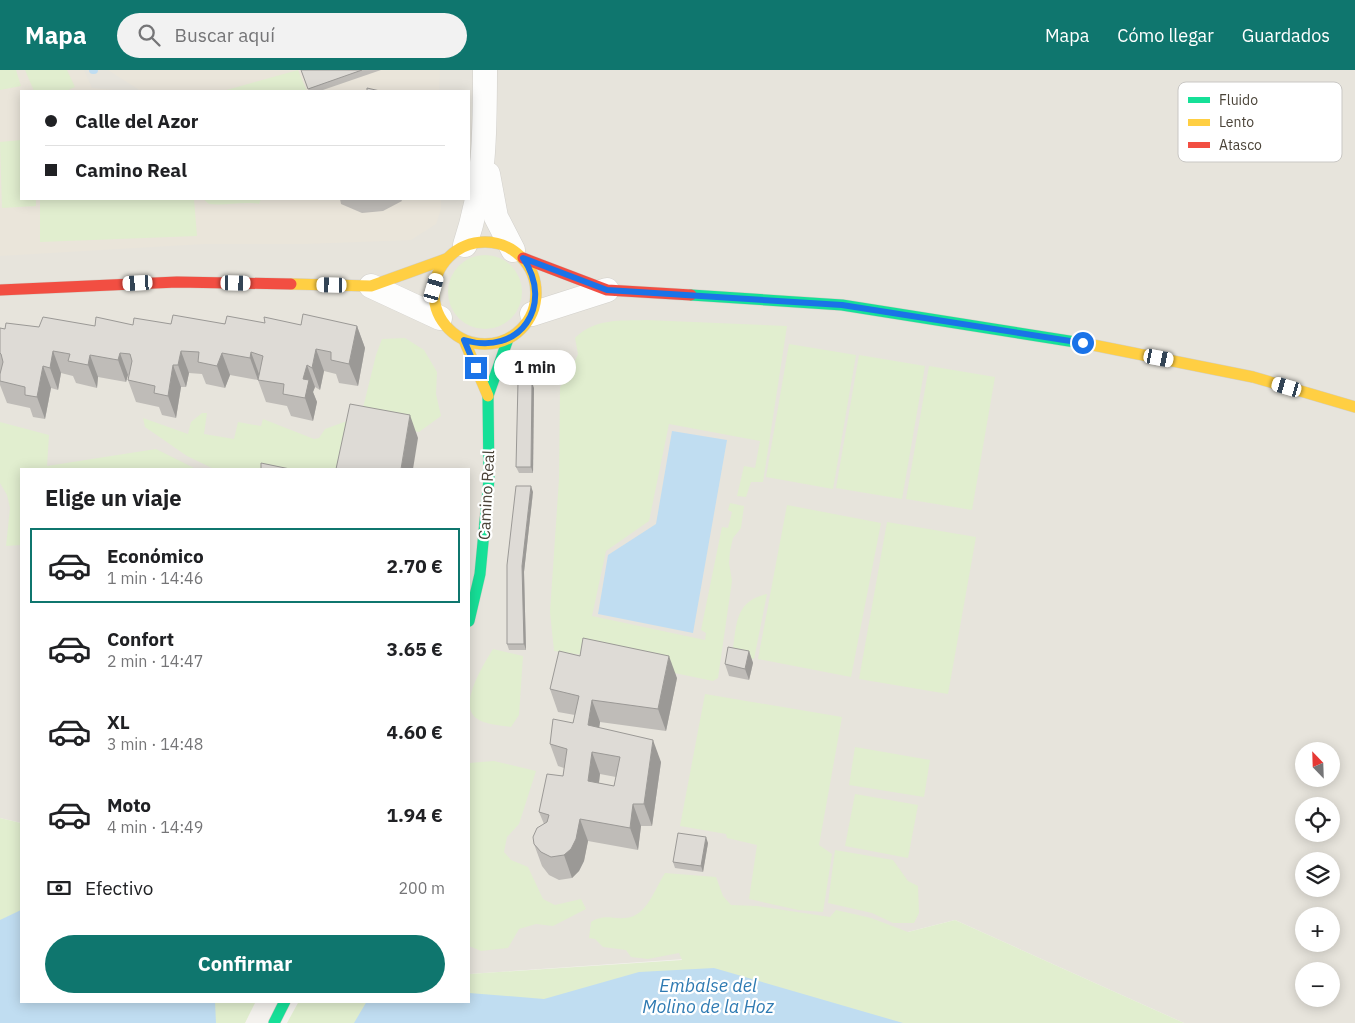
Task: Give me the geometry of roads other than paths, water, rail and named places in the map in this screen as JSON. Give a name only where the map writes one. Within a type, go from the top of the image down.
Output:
[{"type":"street","points":[[484,158],[496,217],[518,254],[531,270],[536,285],[536,300],[532,314],[526,324],[508,339],[486,344],[464,340],[454,334],[440,318],[434,303],[434,288],[438,273],[455,252],[476,213],[484,158],[485,70]]},
{"type":"street","points":[[0,290],[178,282],[371,286],[455,252],[490,241],[607,290],[852,306],[1140,355],[1254,377],[1355,407]]},
{"type":"street","points":[[371,286],[440,318]]},
{"type":"street","points":[[532,314],[607,290]]},
{"type":"street","name":"Camino Real","points":[[470,618],[480,574],[489,479],[488,396],[508,339]]},
{"type":"street","name":"Camino Real","points":[[464,340],[488,396]]},
{"type":"street","points":[[274,1023],[284,1003]]},
{"type":"water","points":[[672,431],[727,440],[693,633],[598,614],[608,555],[656,524]]},
{"type":"water","points":[[20,910],[20,1003],[215,1003],[216,1023],[0,1023],[0,920]]},
{"type":"water","name":"Embalse del Molino de la Hoz","points":[[714,968],[903,1023],[354,1023],[366,1003],[470,1003],[470,993],[544,999],[639,972]]}]
